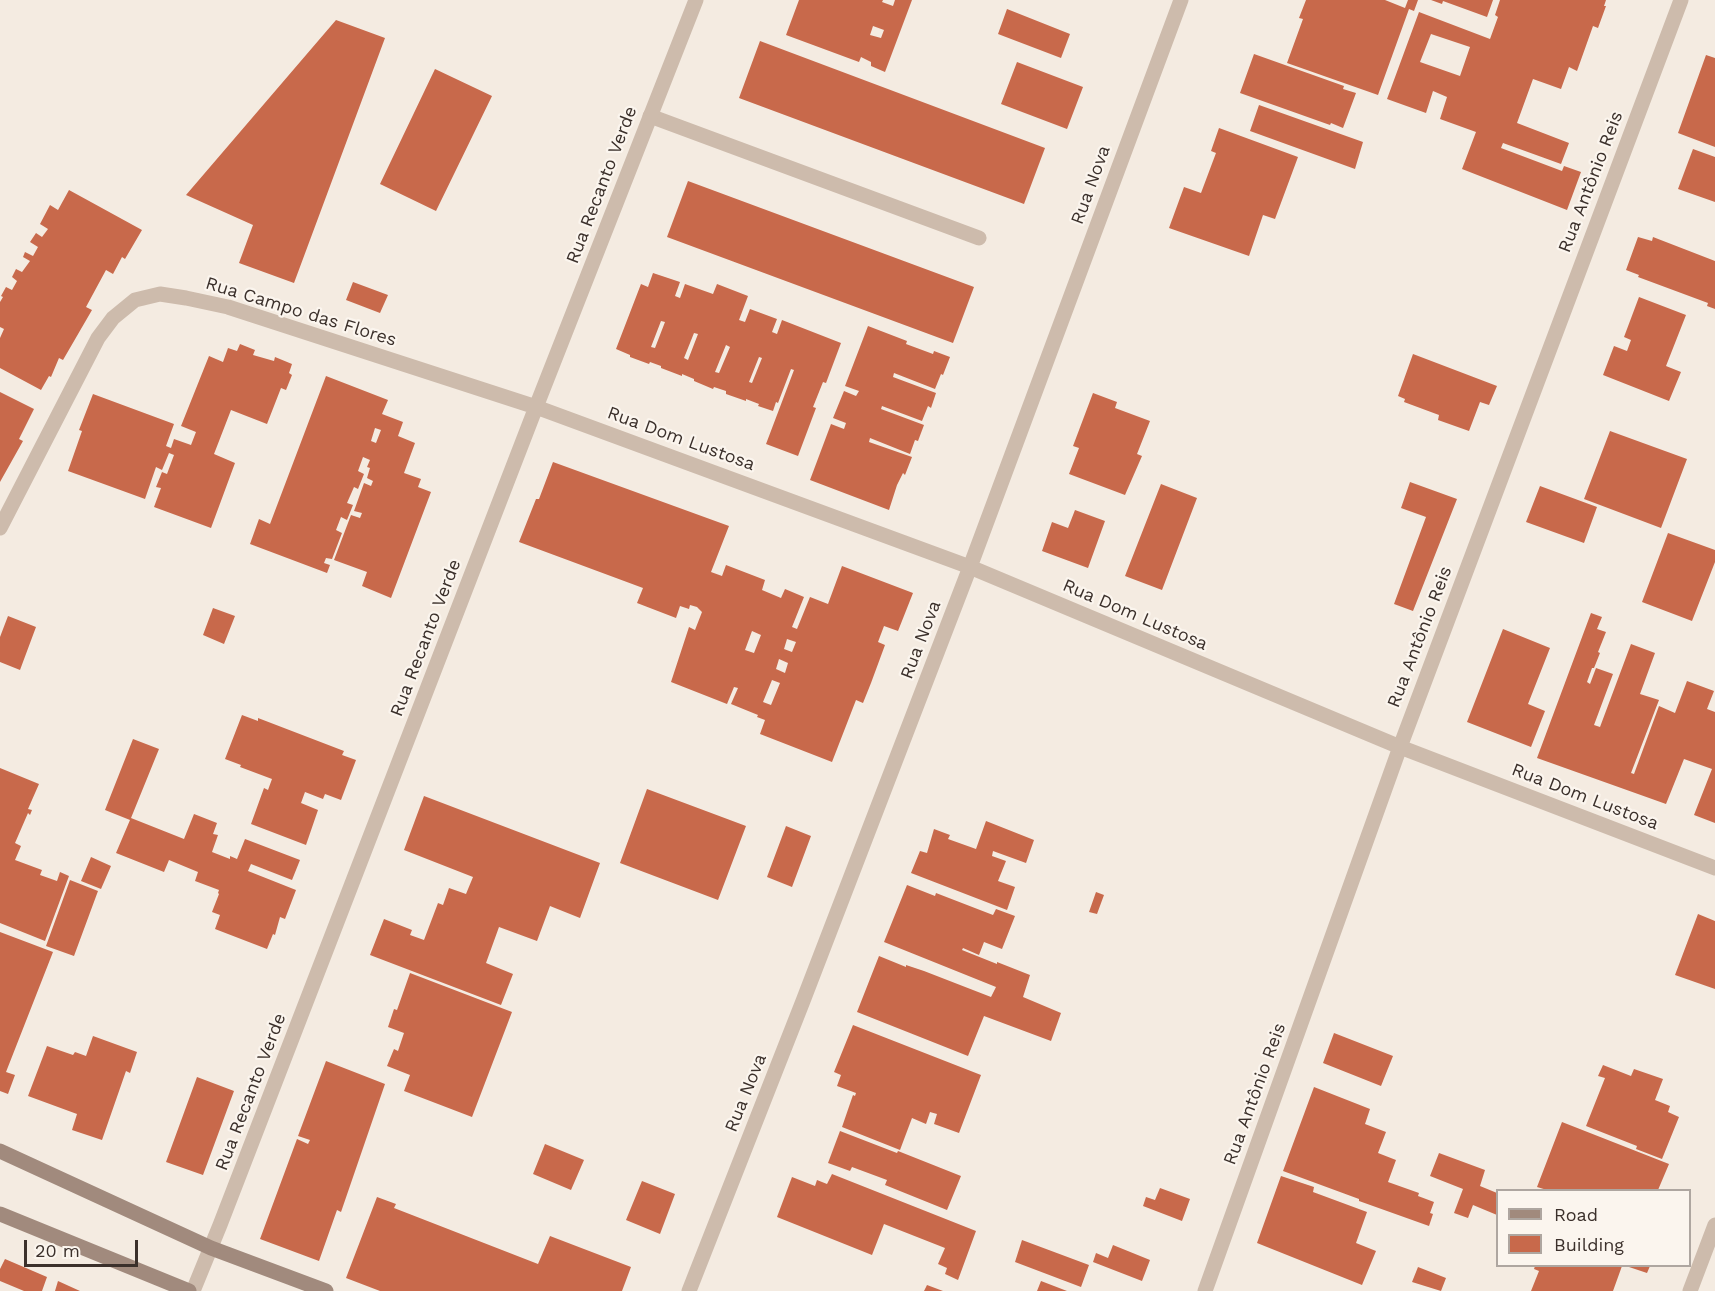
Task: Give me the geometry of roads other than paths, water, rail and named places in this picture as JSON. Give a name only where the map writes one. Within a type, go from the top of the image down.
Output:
[{"type":"main road","points":[[0,1151],[211,1248],[326,1291]]},
{"type":"main road","points":[[0,1214],[191,1291]]},
{"type":"street","name":"Rua Recanto Verde","points":[[191,1291],[211,1248],[696,0]]},
{"type":"street","name":"Rua Nova","points":[[689,1291],[808,990],[970,567],[1181,0]]},
{"type":"street","name":"Rua Antônio Reis","points":[[1205,1291],[1400,747],[1681,0]]},
{"type":"street","points":[[650,116],[979,238]]},
{"type":"street","name":"Rua Campo das Flores","points":[[0,528],[98,338],[113,318],[135,300],[160,294],[228,307],[536,407]]},
{"type":"street","name":"Rua Dom Lustosa","points":[[536,407],[970,567],[1400,747],[1715,868]]},
{"type":"street","points":[[1690,1291],[1715,1225]]}]
